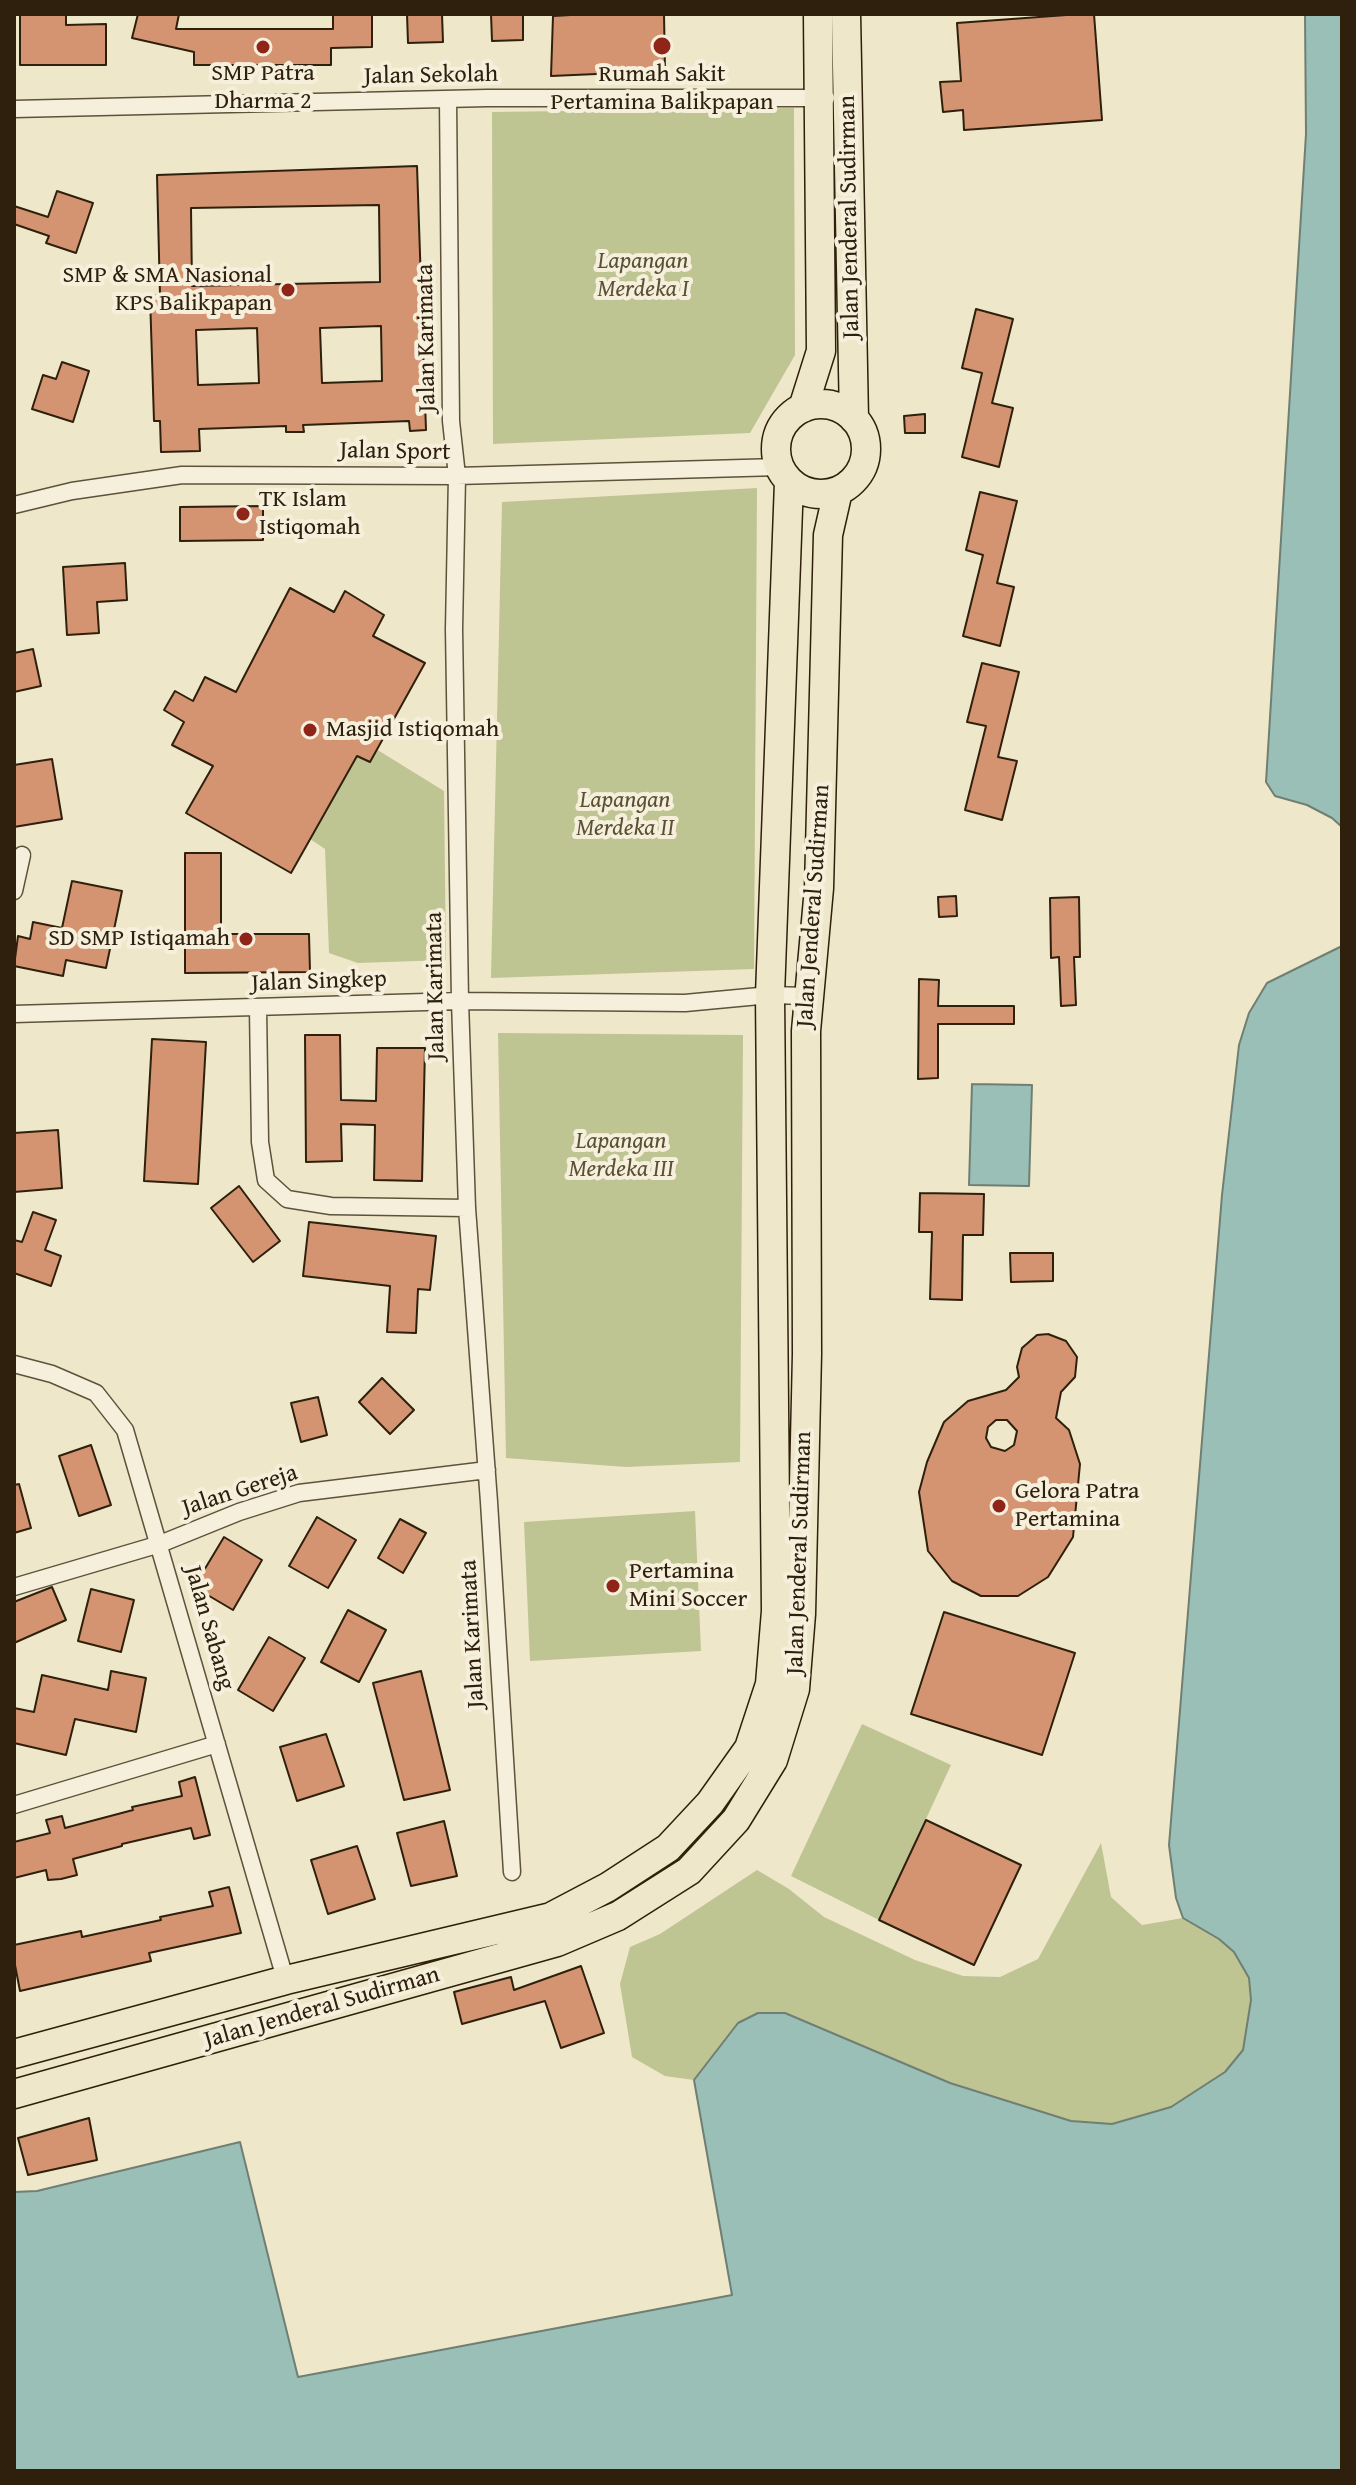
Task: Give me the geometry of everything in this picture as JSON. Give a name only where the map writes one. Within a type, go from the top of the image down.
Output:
[{"type":"highway","name":"Jalan Jenderal Sudirman","points":[[14,2054],[286,1980],[551,1917],[608,1887],[668,1848],[710,1803],[749,1748],[770,1684],[776,1611],[770,995],[784,475],[776,454],[782,426],[791,415],[803,408],[821,351],[818,14]]},
{"type":"highway","name":"Jalan Jenderal Sudirman","points":[[14,2094],[557,1942],[618,1916],[689,1871],[736,1820],[773,1760],[795,1689],[801,1614],[807,1354],[807,996],[819,888],[828,535],[838,491],[850,483],[865,459],[862,431],[854,419],[846,14]]},
{"type":"highway","points":[[803,408],[830,405],[854,419]]},
{"type":"highway","points":[[784,475],[812,494],[838,491]]},
{"type":"street","name":"Jalan Sekolah","points":[[14,109],[448,99],[848,97]]},
{"type":"street","name":"Jalan Karimata","points":[[448,99],[451,421],[457,476],[454,629],[460,1001],[467,1208],[512,1872]]},
{"type":"street","name":"Jalan Sport","points":[[14,505],[72,491],[182,475],[784,475]]},
{"type":"street","points":[[14,891],[22,855]]},
{"type":"street","name":"Jalan Singkep","points":[[14,1014],[460,1001],[685,1003],[770,995],[807,996]]},
{"type":"street","points":[[258,1008],[260,1142],[266,1180],[287,1199],[331,1206],[467,1208]]},
{"type":"street","name":"Jalan Sabang","points":[[14,1364],[52,1374],[96,1393],[125,1430],[282,1968]]},
{"type":"street","name":"Jalan Gereja","points":[[14,1587],[160,1544],[239,1512],[299,1493],[487,1470]]},
{"type":"street","points":[[14,1805],[217,1744]]},
{"type":"green space","name":"Lapangan Merdeka I","points":[[794,108],[795,355],[750,433],[493,444],[492,112]]},
{"type":"green space","name":"Lapangan Merdeka II","points":[[757,488],[754,969],[491,978],[502,502]]},
{"type":"green space","points":[[376,749],[444,791],[446,960],[358,963],[329,953],[325,849],[310,839],[357,756],[370,762]]},
{"type":"green space","name":"Lapangan Merdeka III","points":[[498,1033],[743,1035],[740,1462],[626,1467],[506,1458]]},
{"type":"green space","name":"Pertamina Mini Soccer","points":[[695,1511],[701,1651],[530,1661],[524,1522]]},
{"type":"green space","points":[[862,1724],[951,1765],[879,1920],[791,1876]]},
{"type":"green space","points":[[1101,1843],[1111,1897],[1142,1925],[1183,1918],[1219,1939],[1234,1952],[1249,1978],[1251,2000],[1243,2050],[1225,2072],[1171,2107],[1112,2124],[1071,2121],[950,2083],[784,2013],[738,2023],[694,2080],[665,2076],[632,2057],[620,1984],[630,1947],[660,1934],[757,1870],[789,1889],[824,1917],[915,1960],[963,1976],[1000,1977],[1038,1959]]},
{"type":"water","points":[[1305,14],[1342,14],[1342,827],[1307,805],[1275,796],[1266,782],[1306,134]]},
{"type":"water","points":[[1342,946],[1342,2471],[14,2471],[14,2192],[37,2191],[240,2142],[298,2377],[732,2295],[694,2080],[738,2023],[758,2013],[785,2013],[950,2083],[1071,2121],[1112,2124],[1171,2107],[1225,2072],[1243,2050],[1251,2000],[1249,1978],[1234,1952],[1219,1939],[1183,1918],[1176,1898],[1169,1845],[1222,1195],[1239,1045],[1249,1013],[1267,983]]},
{"type":"water","points":[[972,1084],[1032,1085],[1029,1186],[969,1185]]},
{"type":"building","points":[[20,14],[66,14],[66,25],[106,24],[106,65],[20,65]]},
{"type":"building","name":"SMP Patra Dharma 2","points":[[138,14],[179,14],[176,29],[333,29],[333,14],[372,14],[372,47],[331,48],[331,65],[194,65],[194,52],[132,38]]},
{"type":"building","points":[[407,14],[442,14],[443,42],[408,43]]},
{"type":"building","points":[[491,14],[523,14],[523,40],[492,41]]},
{"type":"building","points":[[664,14],[665,71],[551,76],[553,16]]},
{"type":"building","points":[[1094,14],[1102,120],[964,130],[963,110],[943,112],[940,82],[961,81],[957,23]]},
{"type":"building","points":[[417,166],[426,430],[410,431],[409,421],[303,425],[304,432],[286,432],[286,426],[199,429],[200,451],[161,452],[160,421],[154,421],[150,296],[160,295],[157,175]],"holes":[[[379,205],[380,282],[192,286],[191,208]],[[381,326],[382,381],[322,383],[320,328]],[[257,328],[259,383],[198,385],[196,330]]]},
{"type":"building","points":[[57,191],[93,203],[76,253],[46,243],[49,236],[14,224],[14,206],[48,217]]},
{"type":"building","points":[[976,309],[1013,319],[992,403],[1013,408],[999,467],[962,457],[982,373],[962,368]]},
{"type":"building","points":[[62,362],[89,371],[73,422],[32,409],[43,375],[56,379]]},
{"type":"building","points":[[925,414],[925,433],[905,433],[904,416]]},
{"type":"building","points":[[980,492],[1017,501],[997,583],[1014,587],[1000,646],[963,636],[983,555],[966,550]]},
{"type":"building","points":[[263,506],[263,540],[180,541],[180,507]]},
{"type":"building","points":[[125,563],[127,600],[97,602],[99,633],[67,635],[63,567]]},
{"type":"building","name":"Masjid Istiqomah","points":[[290,588],[334,612],[345,591],[384,615],[373,636],[425,663],[370,762],[357,756],[291,873],[186,813],[213,766],[172,745],[184,722],[164,710],[175,691],[193,701],[205,677],[236,692]]},
{"type":"building","points":[[33,649],[41,686],[14,692],[14,653]]},
{"type":"building","points":[[982,663],[1019,672],[998,757],[1017,761],[1002,820],[965,810],[986,726],[967,722]]},
{"type":"building","points":[[52,759],[62,819],[14,827],[14,765]]},
{"type":"building","points":[[185,853],[221,853],[221,934],[309,934],[310,972],[185,973]]},
{"type":"building","points":[[72,881],[122,891],[106,968],[66,960],[63,976],[14,966],[18,936],[30,939],[33,922],[62,928]]},
{"type":"building","points":[[956,896],[957,916],[939,917],[938,897]]},
{"type":"building","points":[[1079,897],[1080,957],[1074,957],[1076,1005],[1061,1006],[1059,957],[1051,958],[1050,898]]},
{"type":"building","points":[[919,979],[939,980],[938,1006],[1014,1006],[1014,1024],[938,1024],[938,1078],[918,1079]]},
{"type":"building","points":[[305,1035],[340,1035],[341,1100],[376,1101],[377,1048],[425,1048],[422,1181],[374,1180],[375,1125],[341,1124],[342,1161],[306,1162]]},
{"type":"building","points":[[152,1039],[206,1042],[198,1184],[144,1181]]},
{"type":"building","points":[[58,1130],[62,1188],[14,1192],[14,1133]]},
{"type":"building","points":[[239,1186],[280,1241],[253,1262],[211,1208]]},
{"type":"building","points":[[920,1193],[984,1194],[983,1235],[963,1235],[962,1300],[930,1299],[932,1232],[919,1232]]},
{"type":"building","points":[[33,1212],[56,1220],[45,1250],[61,1256],[51,1286],[14,1273],[14,1240],[22,1242]]},
{"type":"building","points":[[309,1222],[436,1236],[430,1290],[418,1289],[416,1333],[387,1332],[390,1286],[303,1276]]},
{"type":"building","points":[[1010,1253],[1053,1253],[1053,1281],[1011,1282]]},
{"type":"building","name":"Gelora Patra Pertamina","points":[[1048,1334],[1066,1341],[1077,1357],[1075,1377],[1061,1392],[1056,1418],[1069,1430],[1080,1464],[1073,1537],[1048,1577],[1018,1596],[981,1596],[952,1581],[928,1551],[919,1492],[927,1462],[944,1422],[968,1401],[1006,1390],[1019,1377],[1017,1367],[1022,1348],[1037,1335]],"holes":[[[996,1420],[1007,1420],[1017,1431],[1014,1445],[1005,1451],[991,1447],[986,1438],[988,1427]]]},
{"type":"building","points":[[382,1378],[414,1410],[390,1434],[359,1402]]},
{"type":"building","points":[[318,1397],[327,1435],[301,1442],[291,1403]]},
{"type":"building","points":[[91,1445],[111,1505],[79,1516],[59,1456]]},
{"type":"building","points":[[19,1484],[31,1528],[14,1533],[14,1485]]},
{"type":"building","points":[[317,1517],[356,1540],[328,1588],[289,1566]]},
{"type":"building","points":[[400,1519],[426,1533],[403,1573],[378,1558]]},
{"type":"building","points":[[224,1537],[262,1560],[233,1610],[194,1587]]},
{"type":"building","points":[[52,1587],[66,1620],[14,1643],[14,1602]]},
{"type":"building","points":[[91,1589],[134,1600],[121,1652],[78,1641]]},
{"type":"building","points":[[348,1610],[386,1630],[359,1682],[321,1662]]},
{"type":"building","points":[[944,1612],[1075,1653],[1042,1755],[911,1714]]},
{"type":"building","points":[[269,1637],[305,1658],[273,1711],[238,1690]]},
{"type":"building","points":[[111,1671],[146,1678],[136,1732],[75,1719],[66,1755],[14,1743],[14,1708],[34,1712],[42,1675],[108,1690]]},
{"type":"building","points":[[421,1671],[450,1790],[404,1800],[373,1683]]},
{"type":"building","points":[[326,1734],[344,1786],[297,1801],[280,1747]]},
{"type":"building","points":[[195,1777],[210,1835],[194,1839],[191,1828],[122,1844],[73,1859],[77,1875],[61,1879],[48,1880],[46,1870],[14,1878],[14,1842],[50,1833],[46,1820],[62,1816],[65,1828],[133,1810],[132,1807],[182,1796],[179,1782]]},
{"type":"building","points":[[926,1820],[1021,1865],[974,1965],[879,1920]]},
{"type":"building","points":[[444,1821],[457,1876],[411,1886],[397,1833]]},
{"type":"building","points":[[357,1846],[375,1899],[328,1914],[311,1860]]},
{"type":"building","points":[[229,1887],[241,1933],[149,1953],[151,1961],[20,1991],[14,1945],[81,1931],[82,1937],[213,1906],[209,1892]]},
{"type":"building","points":[[581,1966],[604,2033],[561,2048],[545,2001],[462,2024],[454,1992],[511,1977],[514,1990]]},
{"type":"building","points":[[89,2118],[97,2160],[28,2175],[18,2138]]},
{"type":"place","name":"Rumah Sakit Pertamina Balikpapan","points":[[662,46]]},
{"type":"place","name":"SMP Patra Dharma 2","points":[[263,47]]},
{"type":"place","name":"SMP & SMA Nasional KPS Balikpapan","points":[[288,290]]},
{"type":"place","name":"TK Islam Istiqomah","points":[[243,514]]},
{"type":"place","name":"Masjid Istiqomah","points":[[310,730]]},
{"type":"place","name":"SD SMP Istiqamah","points":[[246,939]]},
{"type":"place","name":"Gelora Patra Pertamina","points":[[999,1506]]},
{"type":"place","name":"Pertamina Mini Soccer","points":[[613,1586]]}]
